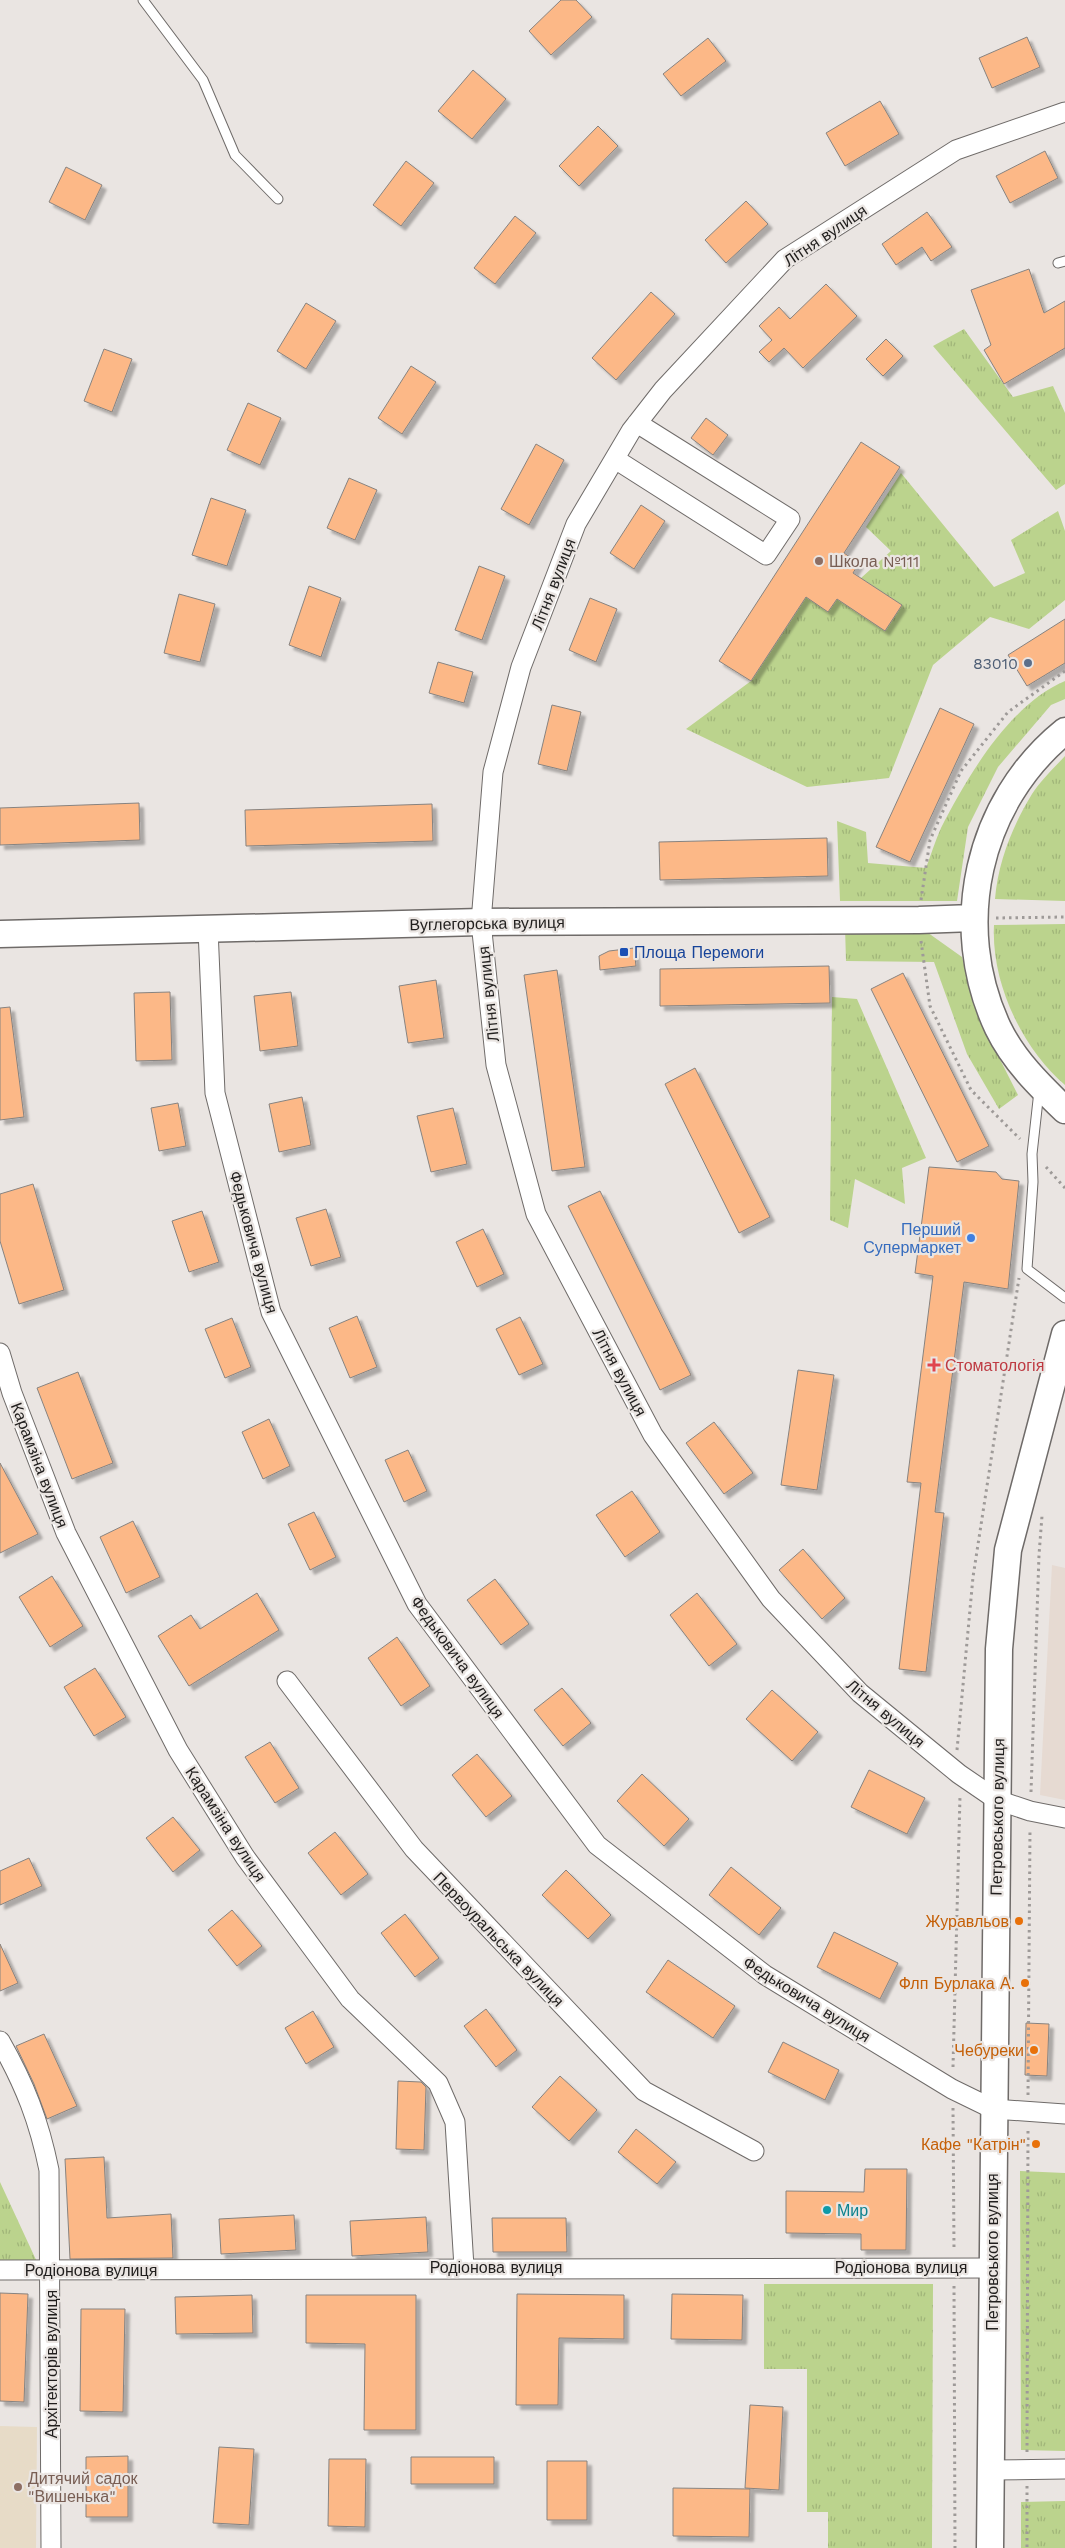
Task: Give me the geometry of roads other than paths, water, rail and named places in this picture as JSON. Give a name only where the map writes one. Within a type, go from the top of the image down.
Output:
[{"type":"main road","points":[[1065,731],[1042,749],[1005,799],[981,856],[973,918],[980,975],[999,1029],[1030,1077],[1065,1110]]},
{"type":"main road","name":"Вуглегорська вулиця","points":[[0,934],[481,922],[919,920],[973,918]]},
{"type":"main road","name":"Петровського вулиця","points":[[990,2548],[999,1649],[1008,1550],[1065,1334]]},
{"type":"street","name":"Літня вулиця","points":[[1065,112],[956,150],[785,259],[663,390],[637,423],[576,524],[520,667],[493,772],[481,922],[496,1065],[536,1214],[653,1435],[771,1599],[860,1693],[960,1774],[997,1800],[1030,1811],[1065,1818]]},
{"type":"street","points":[[614,459],[766,555],[790,519],[637,423]]},
{"type":"street","name":"Федьковича вулиця","points":[[208,929],[215,1093],[271,1312],[417,1604],[598,1845],[765,1975],[952,2089],[993,2109],[1065,2114]]},
{"type":"street","name":"Карамзіна вулиця","points":[[0,1353],[12,1393],[66,1533],[178,1750],[245,1857],[350,1999],[438,2083],[455,2122],[464,2267]]},
{"type":"street","name":"Первоуральська вулиця","points":[[287,1681],[414,1849],[644,2091],[754,2151]]},
{"type":"street","name":"Архітекторів вулиця","points":[[0,2041],[20,2077],[40,2128],[49,2170],[51,2548]]},
{"type":"street","name":"Родіонова вулиця","points":[[0,2270],[954,2266],[992,2268]]},
{"type":"street","points":[[991,2470],[1065,2469]]},
{"type":"lane","points":[[143,0],[203,80],[235,155],[278,199]]},
{"type":"lane","points":[[1040,1086],[1032,1154],[1033,1182],[1026,1269],[1065,1298]]},
{"type":"place","name":"Школа №111","points":[[819,561]]},
{"type":"place","name":"83010","points":[[1028,663]]},
{"type":"place","name":"Площа Перемоги","points":[[624,952]]},
{"type":"place","name":"Перший Супермаркет","points":[[971,1238]]},
{"type":"place","name":"Стоматологія","points":[[934,1365]]},
{"type":"place","name":"Журавльов","points":[[1019,1921]]},
{"type":"place","name":"Флп Бурлака А.","points":[[1025,1983]]},
{"type":"place","name":"Чебуреки","points":[[1034,2050]]},
{"type":"place","name":"Кафе \"Катрін\"","points":[[1036,2144]]},
{"type":"place","name":"Мир","points":[[827,2210]]},
{"type":"place","name":"Дитячий садок \"Вишенька\"","points":[[18,2487]]}]
